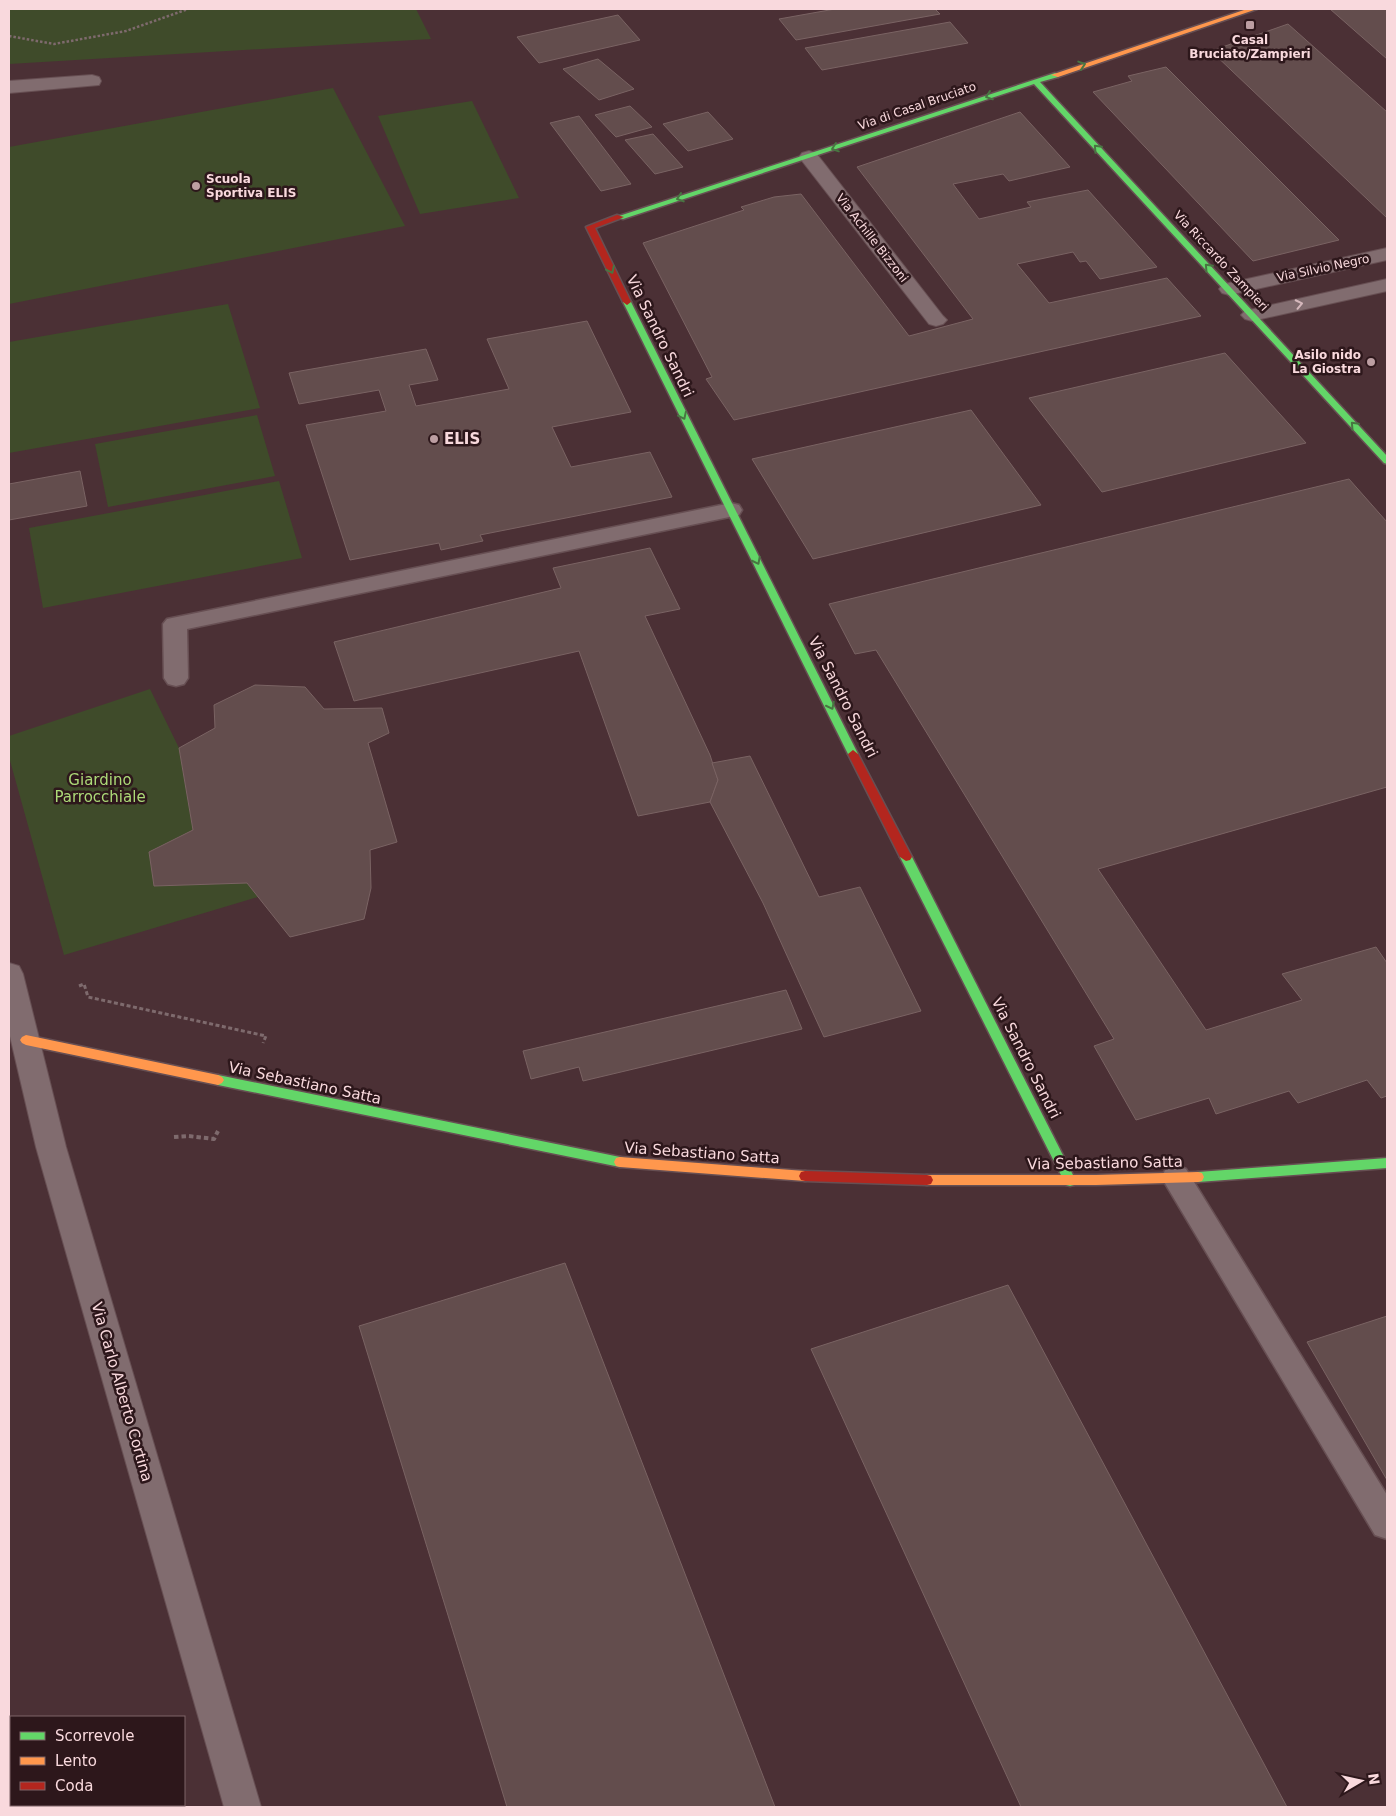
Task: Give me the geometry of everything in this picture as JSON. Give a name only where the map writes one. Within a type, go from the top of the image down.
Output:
[{"type":"street","name":"Via di Casal Bruciato","points":[[590,227],[809,157],[1253,9]]},
{"type":"street","points":[[9,87],[92,81]]},
{"type":"street","name":"Via Riccardo Zampieri","points":[[1035,81],[1387,460]]},
{"type":"street","name":"Via Achille Bizzoni","points":[[809,157],[936,320]]},
{"type":"street","name":"Via Sandro Sandri","points":[[590,227],[1070,1181]]},
{"type":"street","name":"Via Silvio Negro","points":[[1229,289],[1387,254]]},
{"type":"street","points":[[1252,314],[1387,285]]},
{"type":"street","name":"Via Carlo Alberto Cortina","points":[[9,974],[51,1147],[243,1807]]},
{"type":"street","name":"Via Sebastiano Satta","points":[[26,1040],[610,1161],[723,1171],[885,1180],[1070,1181],[1266,1174],[1387,1163]]},
{"type":"lane","points":[[176,678],[175,624],[732,510]]},
{"type":"lane","points":[[1176,1177],[1387,1524]]},
{"type":"path","points":[[9,36],[54,44],[126,31],[179,10],[188,9]]},
{"type":"path","points":[[79,986],[84,984],[88,998],[266,1036],[262,1044]]},
{"type":"path","points":[[174,1137],[188,1136],[214,1139],[218,1131]]},
{"type":"green space","points":[[9,9],[416,9],[431,39],[9,64]]},
{"type":"green space","name":"Scuola Sportiva ELIS","points":[[333,88],[405,226],[9,304],[9,147]]},
{"type":"green space","points":[[472,101],[519,198],[420,214],[378,116]]},
{"type":"green space","points":[[228,304],[260,408],[9,453],[9,342]]},
{"type":"green space","points":[[257,415],[275,476],[108,507],[95,444]]},
{"type":"green space","points":[[279,481],[302,558],[43,608],[29,528]]},
{"type":"green space","name":"Giardino Parrocchiale","points":[[150,689],[179,748],[193,830],[149,852],[154,886],[247,883],[258,897],[64,955],[9,757],[9,736]]},
{"type":"building","points":[[835,9],[935,9],[940,14],[796,40],[779,19]]},
{"type":"building","points":[[1330,9],[1387,9],[1387,59]]},
{"type":"building","points":[[618,15],[640,40],[539,63],[517,37]]},
{"type":"building","points":[[950,22],[968,43],[822,70],[805,48]]},
{"type":"building","points":[[1288,24],[1387,112],[1387,218],[1211,51]]},
{"type":"building","points":[[598,59],[634,89],[599,100],[563,69]]},
{"type":"building","points":[[1166,67],[1339,240],[1253,261],[1093,92],[1132,81],[1128,76]]},
{"type":"building","points":[[630,106],[652,127],[616,137],[595,115]]},
{"type":"building","points":[[708,112],[733,139],[688,151],[663,124]]},
{"type":"building","points":[[1020,112],[1070,167],[1009,181],[1003,174],[953,184],[979,219],[1031,207],[1027,202],[1088,190],[1157,267],[1100,279],[1086,261],[1080,262],[1073,252],[1017,264],[1049,303],[1167,278],[1201,316],[734,420],[706,379],[712,377],[643,243],[744,210],[741,207],[774,197],[801,194],[909,336],[973,319],[857,167]]},
{"type":"building","points":[[579,116],[631,184],[601,191],[550,123]]},
{"type":"building","points":[[653,134],[683,167],[655,174],[625,140]]},
{"type":"building","name":"ELIS","points":[[587,321],[631,412],[552,427],[571,467],[650,452],[672,497],[480,535],[483,541],[441,550],[439,543],[350,560],[306,425],[386,411],[379,390],[299,404],[289,373],[426,349],[438,380],[409,385],[416,406],[509,389],[487,339]]},
{"type":"building","points":[[1225,353],[1306,443],[1102,492],[1029,398]]},
{"type":"building","points":[[971,410],[1041,505],[813,559],[752,459]]},
{"type":"building","points":[[80,471],[87,506],[9,520],[9,484]]},
{"type":"building","points":[[1349,479],[1387,522],[1387,787],[1098,869],[1206,1030],[1302,1000],[1282,974],[1376,947],[1387,963],[1387,1096],[1381,1098],[1367,1080],[1298,1103],[1289,1091],[1216,1114],[1209,1098],[1136,1120],[1094,1046],[1114,1039],[876,650],[855,654],[829,604]]},
{"type":"building","points":[[650,548],[680,609],[645,616],[710,755],[718,780],[710,802],[638,816],[579,651],[354,701],[334,642],[561,588],[553,568]]},
{"type":"building","points":[[255,685],[305,687],[324,709],[382,708],[389,733],[368,743],[397,842],[370,850],[371,888],[364,919],[290,937],[247,883],[154,886],[149,852],[193,830],[179,748],[215,728],[214,705]]},
{"type":"building","points":[[750,756],[819,897],[860,887],[921,1011],[824,1037],[763,903],[710,802],[718,780],[712,763]]},
{"type":"building","points":[[786,990],[802,1029],[583,1081],[579,1067],[531,1079],[523,1051]]},
{"type":"building","points":[[565,1263],[775,1807],[507,1807],[359,1326]]},
{"type":"building","points":[[1008,1285],[1287,1807],[1021,1807],[811,1349]]},
{"type":"building","points":[[1387,1316],[1387,1480],[1307,1342]]},
{"type":"building","points":[[9,1800],[10,1806],[120,1807],[9,1807]]},
{"type":"traffic: fast","points":[[620,217],[1055,75]]},
{"type":"traffic: fast","points":[[1035,81],[1387,461]]},
{"type":"traffic: fast","points":[[627,302],[853,754]]},
{"type":"traffic: fast","points":[[906,857],[1070,1181]]},
{"type":"traffic: fast","points":[[218,1080],[620,1162]]},
{"type":"traffic: fast","points":[[1198,1177],[1387,1163]]},
{"type":"traffic: slow","points":[[1055,75],[1253,9]]},
{"type":"traffic: slow","points":[[26,1040],[218,1080]]},
{"type":"traffic: slow","points":[[620,1162],[805,1176]]},
{"type":"traffic: slow","points":[[927,1180],[1096,1180],[1198,1177]]},
{"type":"traffic: jam","points":[[620,217],[590,227],[627,302]]},
{"type":"traffic: jam","points":[[853,754],[906,857]]},
{"type":"traffic: jam","points":[[805,1176],[927,1180]]},
{"type":"place","name":"Casal Bruciato/Zampieri","points":[[1250,25]]},
{"type":"place","name":"Scuola Sportiva ELIS","points":[[196,186]]},
{"type":"place","name":"Asilo nido La Giostra","points":[[1371,362]]},
{"type":"place","name":"ELIS","points":[[434,439]]}]
